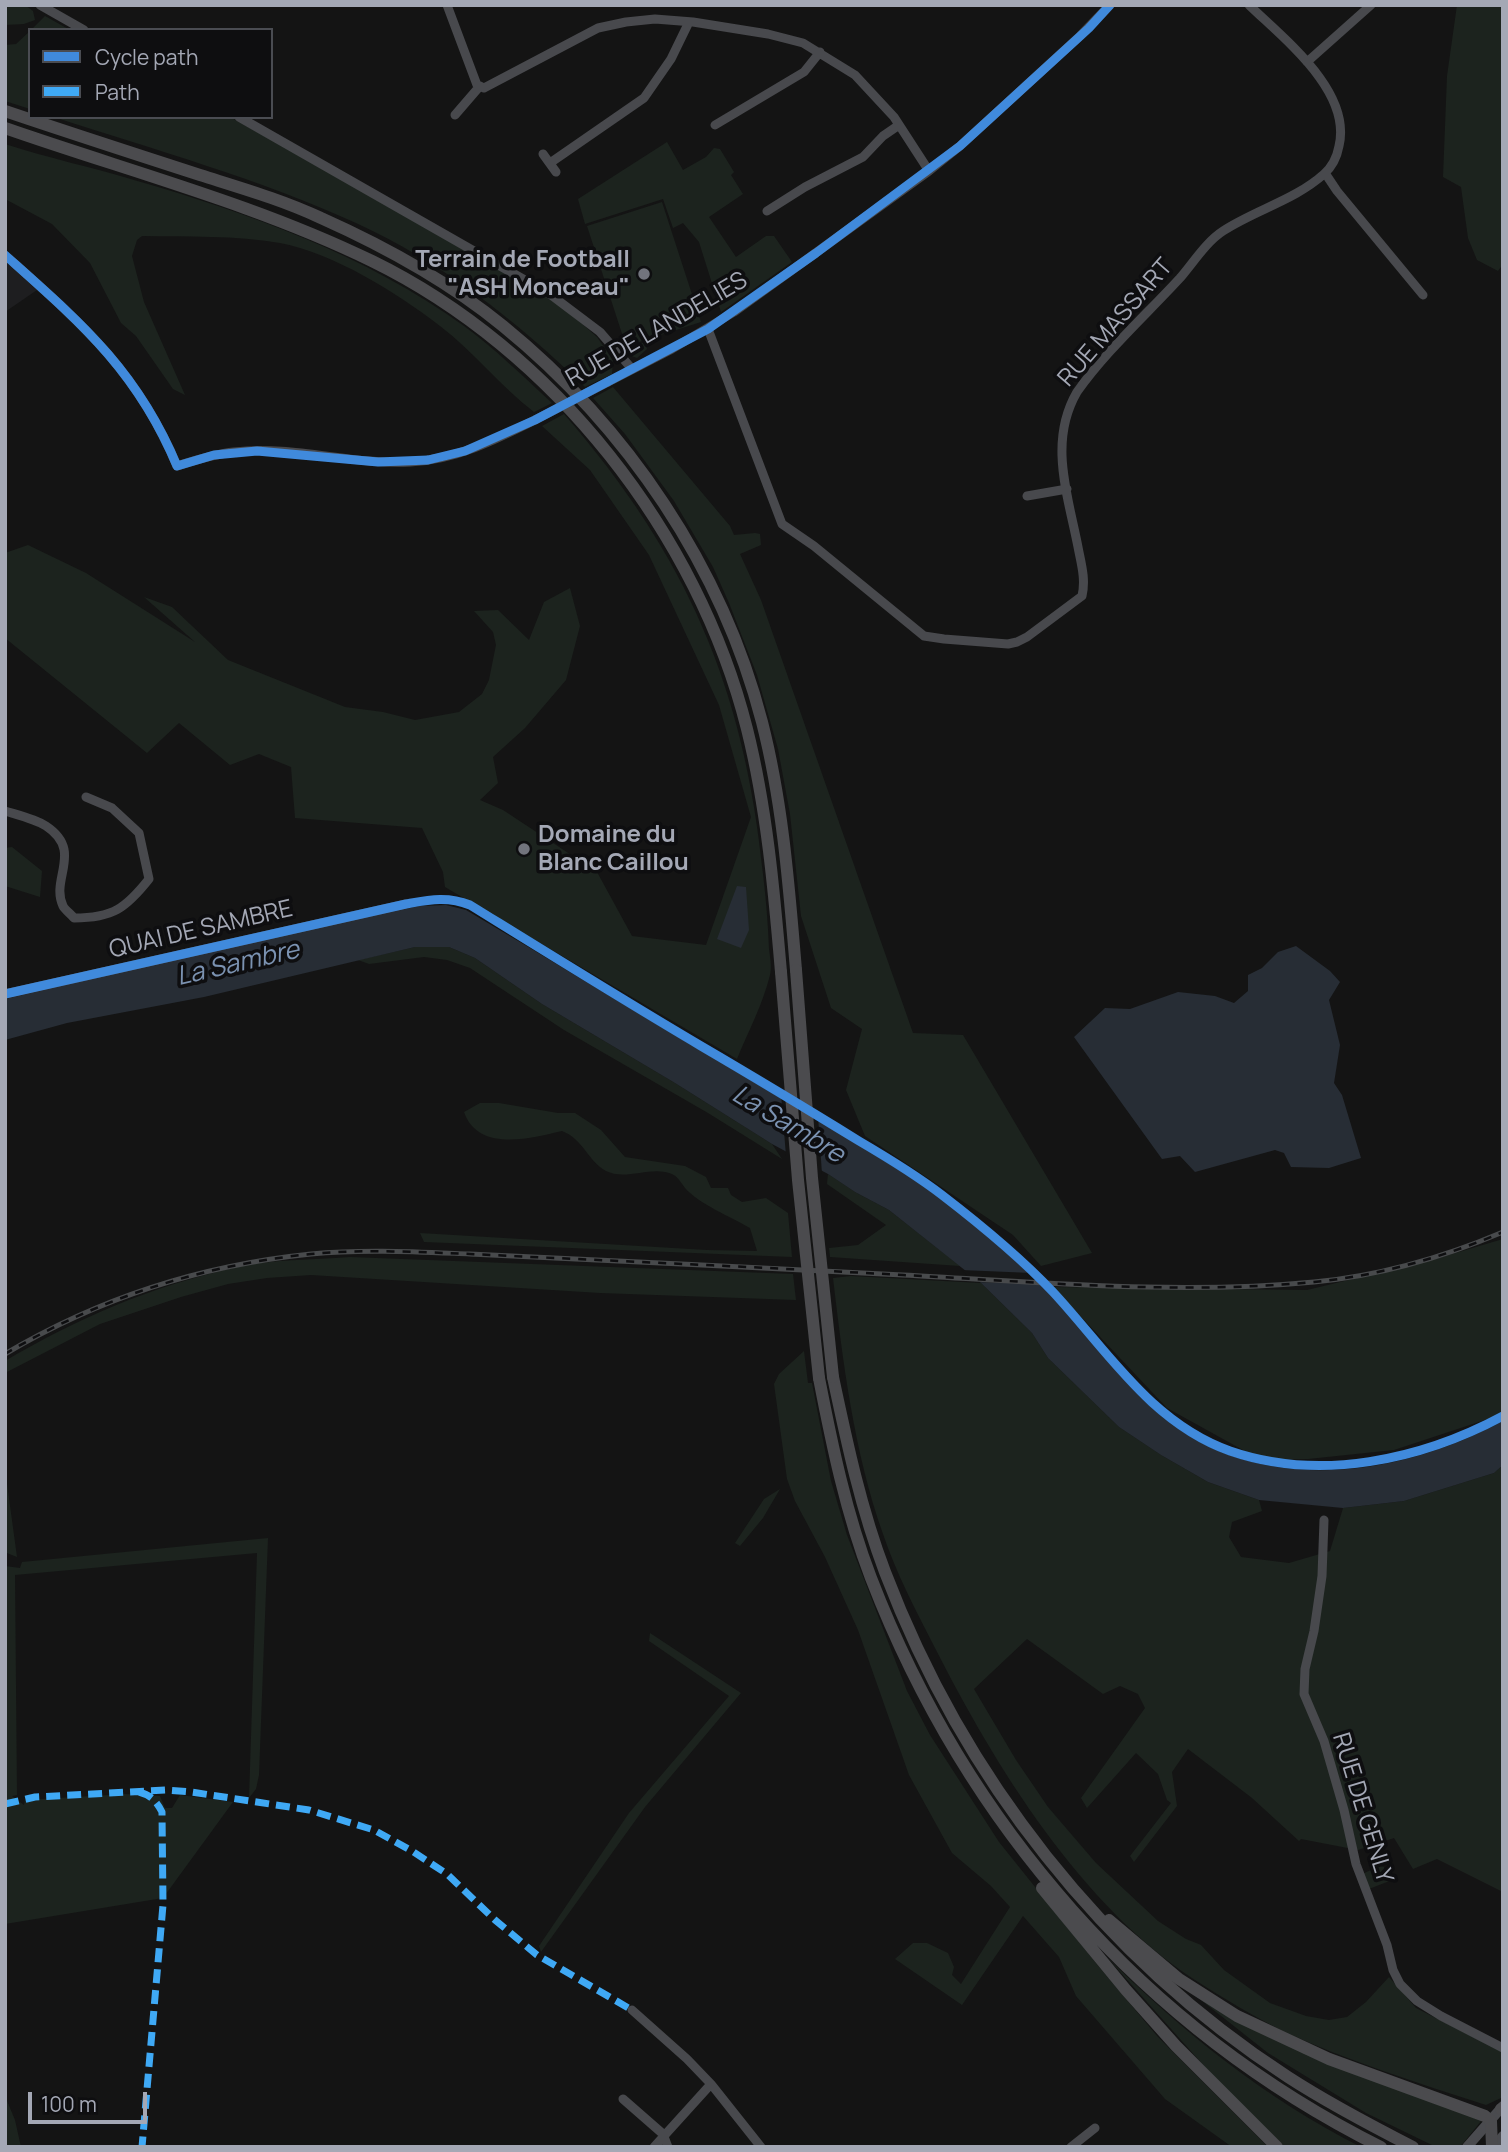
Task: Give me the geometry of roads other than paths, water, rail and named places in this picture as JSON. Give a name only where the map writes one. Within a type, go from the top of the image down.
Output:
[{"type":"highway","points":[[5,111],[28,119]]},
{"type":"highway","points":[[30,119],[247,190],[318,216],[383,247],[442,282],[502,325],[556,372],[608,427],[648,479],[681,530],[714,592],[741,657],[761,720],[777,789],[785,849],[812,1178],[833,1377],[865,1511],[910,1636],[967,1744],[994,1787],[1041,1851],[1117,1938],[1171,1989],[1228,2035],[1287,2077],[1354,2117],[1413,2147]]},
{"type":"highway","points":[[5,128],[243,206],[376,262],[434,296],[494,340],[545,385],[594,436],[634,488],[667,537],[697,595],[727,663],[747,727],[770,850],[798,1180],[819,1378],[850,1515],[870,1576],[897,1642],[925,1700],[983,1796],[1030,1862],[1110,1951],[1163,2001],[1220,2048],[1282,2091],[1381,2147]]},
{"type":"highway","points":[[1030,1862],[1039,1885],[1126,1990],[1176,2046],[1277,2147]]},
{"type":"highway","points":[[1083,1901],[1119,1927],[1179,1979],[1237,2016],[1329,2059],[1472,2111],[1491,2121],[1493,2147]]},
{"type":"main road","points":[[1470,2144],[1502,2108]]},
{"type":"main road","points":[[1493,2147],[1503,2137]]},
{"type":"street","points":[[40,5],[80,28]]},
{"type":"street","points":[[447,5],[477,85],[484,88],[598,28],[655,19],[768,34],[803,43],[855,75],[881,101],[929,171]]},
{"type":"street","name":"RUE DE LANDELIES","points":[[5,255],[85,328],[123,370],[149,408],[177,466],[214,455],[257,451],[378,462],[428,460],[465,451],[535,421],[708,329],[745,305],[960,146],[1072,44],[1110,5]]},
{"type":"street","points":[[1249,5],[1307,62],[1329,93],[1341,122],[1341,132],[1337,156],[1325,173],[1336,191],[1423,295]]},
{"type":"street","points":[[1307,62],[1371,5]]},
{"type":"street","points":[[550,163],[644,97],[671,59],[689,22]]},
{"type":"street","points":[[715,125],[804,72],[820,52]]},
{"type":"street","points":[[455,115],[480,86]]},
{"type":"street","points":[[243,119],[551,295],[600,332],[632,369]]},
{"type":"street","points":[[767,211],[805,187],[863,157],[883,136],[899,125]]},
{"type":"street","points":[[543,154],[556,172]]},
{"type":"street","name":"RUE MASSART","points":[[708,329],[782,524],[918,632],[930,638],[1017,642],[1027,638],[1082,596],[1083,576],[1060,458],[1062,430],[1070,403],[1085,381],[1219,235],[1274,206],[1325,173]]},
{"type":"street","points":[[1027,496],[1066,489]]},
{"type":"street","points":[[5,811],[44,825],[57,835],[63,845],[66,862],[59,892],[64,907],[74,918],[98,918],[130,903],[149,879],[139,833],[112,808],[86,797]]},
{"type":"street","name":"QUAI DE SAMBRE","points":[[5,994],[405,904]]},
{"type":"street","name":"RUE DE GENLY","points":[[1324,1520],[1322,1576],[1305,1669],[1304,1694],[1324,1741],[1356,1864],[1400,1984],[1416,2001],[1503,2048]]},
{"type":"street","points":[[632,2010],[711,2084],[761,2147]]},
{"type":"street","points":[[654,2147],[711,2084]]},
{"type":"street","points":[[623,2099],[663,2134],[667,2147]]},
{"type":"street","points":[[1071,2147],[1095,2128]]},
{"type":"water","points":[[737,886],[746,887],[749,930],[741,948],[717,939]]},
{"type":"water","name":"La Sambre","points":[[446,905],[466,910],[895,1167],[930,1191],[956,1210],[1039,1284],[1152,1408],[1200,1442],[1229,1455],[1263,1465],[1334,1470],[1404,1460],[1471,1436],[1503,1421],[1503,1465],[1494,1473],[1404,1501],[1343,1508],[1259,1500],[1208,1482],[1119,1427],[1048,1358],[1032,1333],[981,1283],[889,1210],[772,1144],[542,1004],[475,958],[449,947],[415,947],[204,997],[67,1023],[5,1040],[5,999],[280,935],[420,906]]},
{"type":"water","points":[[1296,946],[1330,971],[1340,982],[1329,1000],[1340,1045],[1334,1083],[1342,1095],[1361,1158],[1329,1168],[1291,1167],[1284,1153],[1275,1150],[1195,1172],[1180,1156],[1162,1159],[1074,1037],[1105,1008],[1130,1009],[1178,992],[1215,996],[1234,1003],[1248,991],[1248,975],[1262,968],[1278,952]]},
{"type":"railway","points":[[5,1354],[77,1316],[153,1287],[231,1266],[331,1252],[431,1252],[1057,1284],[1212,1287],[1314,1282],[1362,1275],[1458,1250],[1503,1232]]},
{"type":"place","name":"Terrain de Football \"ASH Monceau\"","points":[[644,274]]},
{"type":"place","name":"Domaine du Blanc Caillou","points":[[524,849]]}]
